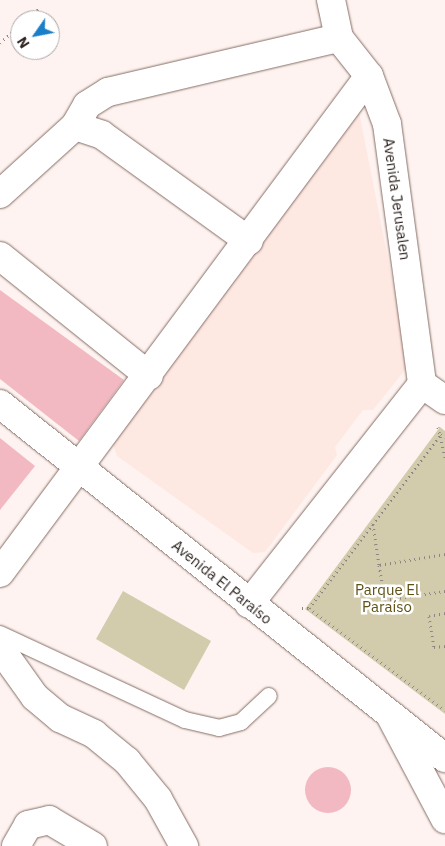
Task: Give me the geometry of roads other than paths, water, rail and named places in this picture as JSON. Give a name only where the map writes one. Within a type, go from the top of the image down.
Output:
[{"type":"street","name":"Avenida Jerusalen","points":[[331,0],[339,38],[370,76],[386,124],[422,384]]},
{"type":"street","points":[[0,194],[75,126],[87,105],[108,92],[339,38]]},
{"type":"street","points":[[0,573],[149,376],[370,76]]},
{"type":"street","points":[[75,126],[102,135],[249,241]]},
{"type":"street","points":[[0,256],[149,376]]},
{"type":"street","points":[[248,604],[422,384],[445,400]]},
{"type":"street","name":"Avenida El Paraíso","points":[[0,404],[248,604],[445,758]]},
{"type":"street","points":[[0,648],[35,696],[60,718],[94,734],[127,761],[158,799],[184,846]]},
{"type":"street","points":[[390,715],[445,819]]},
{"type":"street","points":[[16,846],[28,825],[49,820],[93,846]]},
{"type":"lane","points":[[0,634],[185,720],[219,728],[241,722],[269,696]]},
{"type":"park label","name":"Parque El Paraíso","points":[[387,598]]}]
